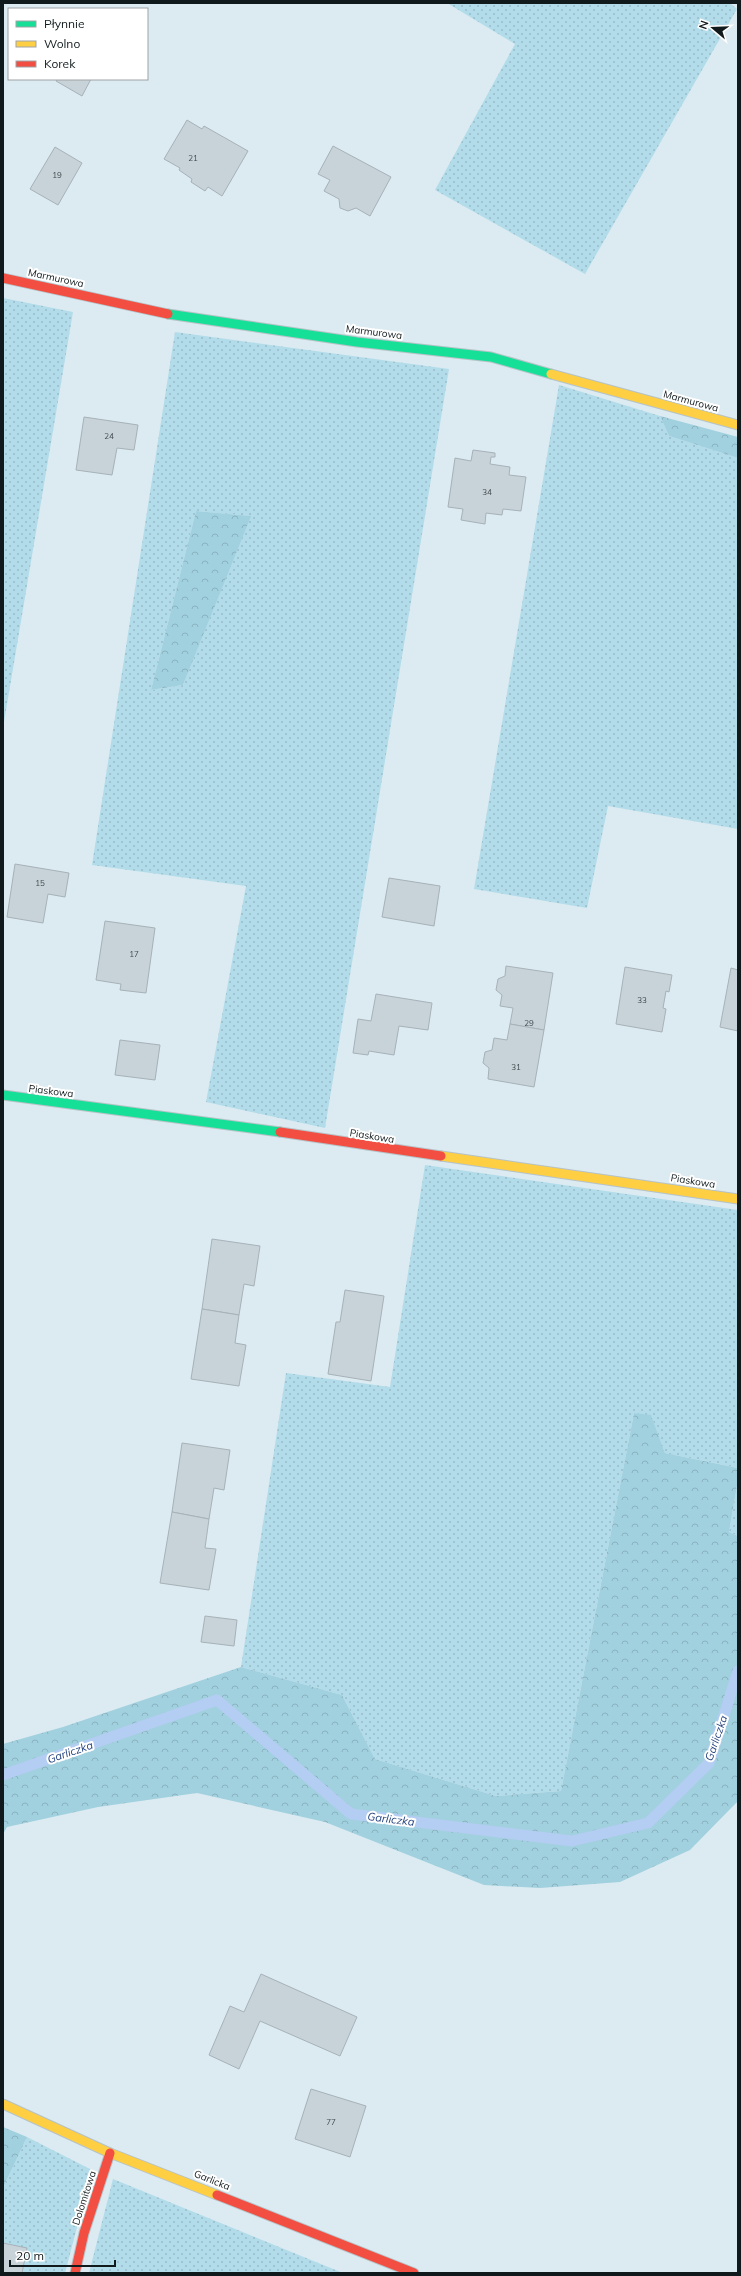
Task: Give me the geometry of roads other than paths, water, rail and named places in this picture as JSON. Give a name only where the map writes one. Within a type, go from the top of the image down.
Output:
[{"type":"street","name":"Marmurowa","points":[[3,278],[189,318],[357,342],[491,357],[738,425]]},
{"type":"street","name":"Piaskowa","points":[[3,1095],[182,1118],[738,1199]]},
{"type":"street","name":"Garlicka","points":[[3,2104],[110,2153],[414,2273]]},
{"type":"street","name":"Dolomitowa","points":[[75,2273],[84,2233],[110,2153]]},
{"type":"waterway","name":"Garliczka","points":[[3,1775],[217,1700],[351,1814],[572,1841],[648,1823],[709,1763],[738,1671]]}]
